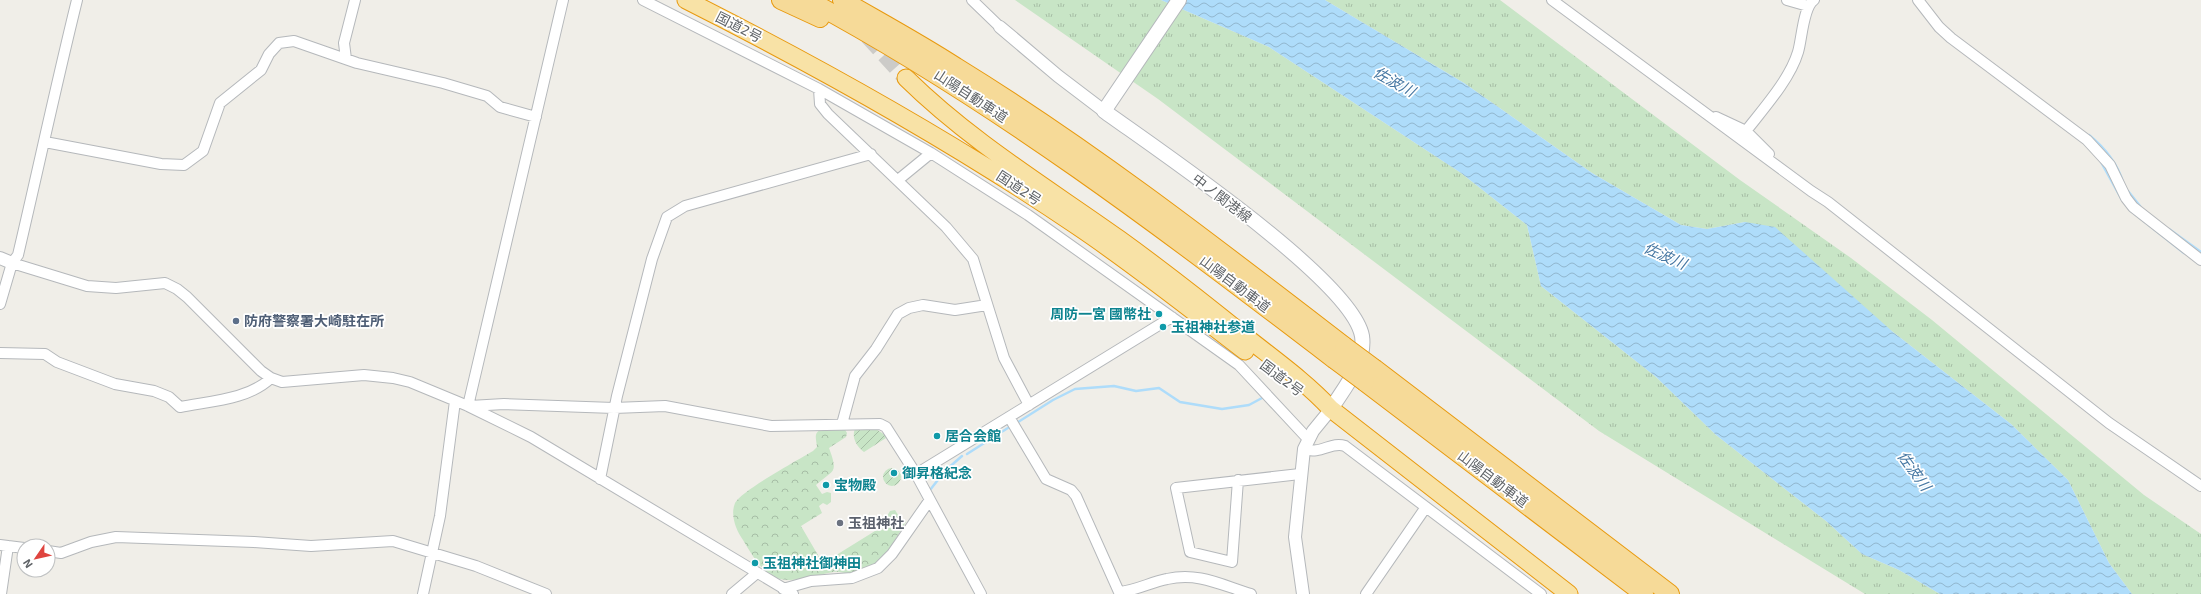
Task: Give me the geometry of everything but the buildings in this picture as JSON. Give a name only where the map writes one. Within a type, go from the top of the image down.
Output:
[{"type":"highway","name":"国道2号","points":[[686,0],[861,92],[995,172],[1078,227],[1311,400],[1331,409]]},
{"type":"highway","points":[[781,0],[974,97]]},
{"type":"highway","name":"山陽自動車道","points":[[808,0],[894,48],[974,97],[1339,352]]},
{"type":"highway","name":"山陽自動車道","points":[[842,0],[903,35],[1026,112],[1102,165],[1644,594]]},
{"type":"highway","points":[[859,0],[876,10],[903,35]]},
{"type":"highway","name":"国道2号","points":[[906,78],[928,99],[978,141],[1119,239],[1226,321],[1316,394],[1331,409],[1570,594]]},
{"type":"highway","name":"山陽自動車道","points":[[1370,376],[1670,594]]},
{"type":"main road","points":[[1104,112],[1179,0]]},
{"type":"main road","name":"中ノ関港線","points":[[1104,112],[1244,213],[1326,285],[1346,306],[1358,324],[1363,346],[1356,369],[1331,409]]},
{"type":"street","points":[[0,304],[12,263],[18,255],[45,142],[57,81],[77,0]]},
{"type":"street","points":[[346,59],[344,43],[355,0]]},
{"type":"street","points":[[468,406],[563,0]]},
{"type":"street","points":[[643,0],[819,89],[932,153],[1028,215],[1172,317],[1183,327],[1200,335],[1239,365],[1314,452],[1336,445],[1345,446],[1541,594]]},
{"type":"street","points":[[972,0],[1000,27],[1058,76],[1104,112]]},
{"type":"street","points":[[1552,0],[1706,115],[1828,202],[2109,423],[2201,486]]},
{"type":"street","points":[[1746,131],[1792,67],[1798,52],[1811,3],[1787,0]]},
{"type":"street","points":[[1918,0],[1939,27],[1951,38],[2087,140],[2110,165],[2126,198],[2133,208],[2201,260]]},
{"type":"street","points":[[45,142],[161,164],[184,165],[203,151],[220,103],[261,70],[270,54],[279,43],[294,41],[346,59],[487,96],[500,107],[536,116]]},
{"type":"street","points":[[819,89],[820,104],[828,114],[946,227],[973,259],[1004,358],[1029,405]]},
{"type":"street","points":[[1706,115],[1714,116],[1746,131],[1771,156],[1774,164]]},
{"type":"street","points":[[898,180],[932,153]]},
{"type":"street","points":[[600,479],[614,408],[636,317],[652,260],[667,217],[685,206],[871,154]]},
{"type":"street","points":[[0,258],[72,282],[95,287],[116,288],[165,283],[177,288],[261,371],[271,378],[282,382],[293,383],[337,377],[377,375],[410,382],[468,406],[531,437],[793,594]]},
{"type":"street","points":[[842,424],[855,376],[876,349],[898,314],[909,308],[923,305],[955,310],[987,305]]},
{"type":"street","points":[[916,474],[1172,317]]},
{"type":"street","points":[[0,353],[45,354],[57,362],[115,384],[154,391],[169,397],[180,407],[233,397],[262,387],[271,378]]},
{"type":"street","points":[[423,594],[440,516],[456,401]]},
{"type":"street","points":[[468,406],[504,404],[614,408],[664,406],[771,426],[868,423],[886,427],[916,474],[929,501],[981,594]]},
{"type":"street","points":[[1303,594],[1295,537],[1300,474],[1306,444],[1331,409]]},
{"type":"street","points":[[1009,417],[1046,479],[1071,490],[1076,496],[1118,593],[1166,579],[1194,577],[1211,579],[1251,594]]},
{"type":"street","points":[[1238,480],[1232,562],[1190,552],[1176,488],[1238,480],[1300,474]]},
{"type":"street","points":[[783,589],[811,582],[856,577],[878,568],[892,554],[929,501]]},
{"type":"street","points":[[1366,594],[1426,507]]},
{"type":"street","points":[[56,552],[61,553],[92,542],[116,537],[254,542],[311,546],[393,541],[476,566],[546,594]]},
{"type":"street","points":[[1,594],[4,545],[16,547]]},
{"type":"street","points":[[732,594],[757,573]]},
{"type":"green space","points":[[1015,0],[1161,0],[1269,47],[1461,173],[1527,225],[1541,286],[1656,377],[1716,435],[1826,521],[1862,554],[1899,570],[1940,594],[1865,594],[1599,431],[1158,99]]},
{"type":"green space","points":[[1325,0],[1500,0],[1740,180],[1851,258],[1932,320],[2144,495],[2201,534],[2201,594],[2132,594],[2109,563],[2068,480],[2011,424],[1893,332],[1745,222],[1707,229],[1681,225],[1592,173],[1464,83]]},
{"type":"green space","points":[[823,428],[844,428],[847,433],[846,437],[829,448],[834,463],[833,471],[816,485],[822,494],[827,492],[831,493],[831,502],[827,505],[823,503],[819,506],[822,513],[801,526],[822,562],[825,562],[875,531],[888,527],[887,516],[890,511],[895,510],[900,518],[906,522],[882,558],[878,563],[869,569],[853,574],[835,572],[802,579],[780,579],[771,575],[762,568],[740,536],[733,517],[735,503],[748,491],[813,451],[817,447],[816,434]]},
{"type":"green space","points":[[855,429],[876,429],[885,435],[886,438],[864,452],[855,442]]},
{"type":"green space","points":[[892,468],[898,471],[901,477],[898,483],[892,486],[886,483],[883,477],[886,471]]},
{"type":"water","name":"佐波川","points":[[1161,0],[1325,0],[1464,83],[1592,173],[1681,225],[1707,229],[1745,222],[1775,227],[1893,332],[2011,424],[2068,480],[2109,563],[2132,594],[1940,594],[1899,570],[1862,554],[1826,521],[1716,435],[1656,377],[1541,286],[1527,225],[1461,173],[1269,47]]},
{"type":"water","points":[[874,518],[884,521],[886,526],[879,528],[874,526],[869,521]]},
{"type":"waterway","points":[[2089,135],[2110,156],[2123,182]]},
{"type":"waterway","points":[[2101,162],[2122,200]]},
{"type":"waterway","points":[[2128,191],[2140,206]]},
{"type":"waterway","points":[[2130,210],[2184,253]]},
{"type":"waterway","points":[[2169,229],[2201,252]]},
{"type":"waterway","points":[[1015,424],[1053,400],[1075,389],[1114,386],[1136,391],[1159,388],[1180,402],[1222,409],[1249,405],[1262,398]]},
{"type":"waterway","points":[[967,454],[1011,426]]},
{"type":"waterway","points":[[946,470],[962,456]]},
{"type":"waterway","points":[[930,490],[941,476]]},
{"type":"tunnel","points":[[868,36],[906,78]]},
{"type":"place","name":"周防一宮 國幣社","points":[[1159,314]]},
{"type":"place","name":"防府警察署大崎駐在所","points":[[236,321]]},
{"type":"place","name":"玉祖神社参道","points":[[1163,327]]},
{"type":"place","name":"居合会館","points":[[937,436]]},
{"type":"place","name":"御昇格紀念","points":[[894,473]]},
{"type":"place","name":"宝物殿","points":[[826,485]]},
{"type":"place","name":"玉祖神社","points":[[840,523]]},
{"type":"place","name":"玉祖神社御神田","points":[[755,563]]}]
